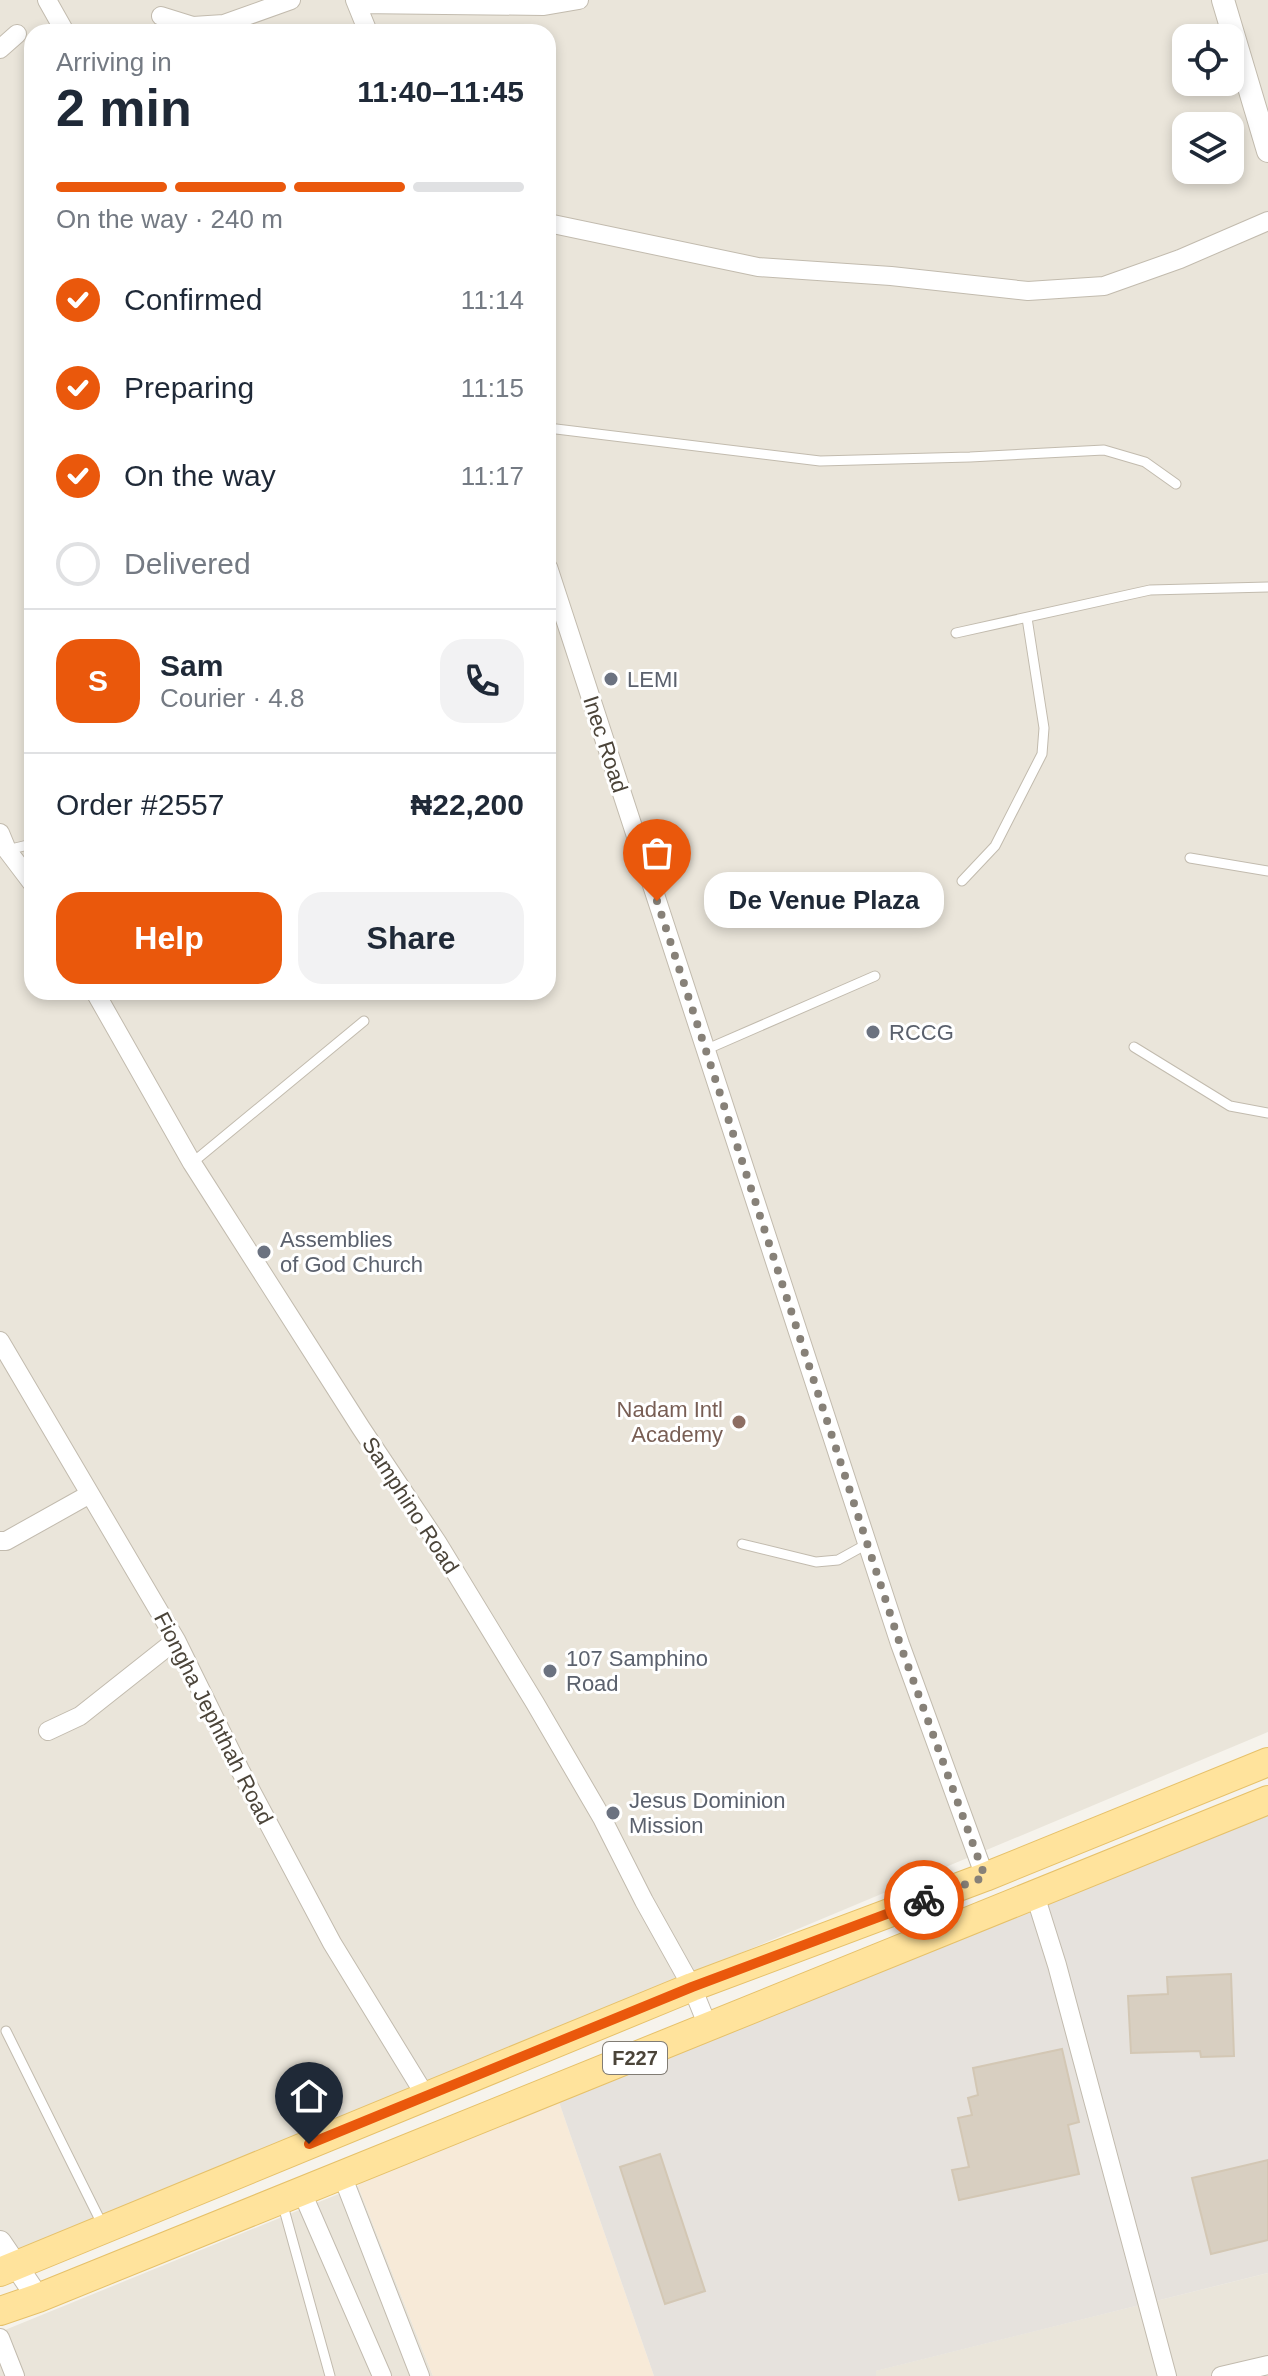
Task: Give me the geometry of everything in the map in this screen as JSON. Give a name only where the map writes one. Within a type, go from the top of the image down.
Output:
[{"type":"main road","name":"F227","points":[[6,2269],[105,2231],[425,2095],[692,1987],[985,1877],[1268,1762]]},
{"type":"main road","name":"F227","points":[[0,2311],[709,2029],[1268,1800]]},
{"type":"street","points":[[47,0],[60,24]]},
{"type":"street","points":[[224,24],[291,0]]},
{"type":"street","points":[[365,24],[356,2],[544,6],[579,0]]},
{"type":"street","points":[[1223,0],[1268,151]]},
{"type":"street","points":[[161,16],[187,24]]},
{"type":"street","points":[[0,49],[17,34]]},
{"type":"street","points":[[556,225],[758,267],[891,276],[1028,291],[1104,286],[1180,259],[1268,221]]},
{"type":"street","name":"Inec Road","points":[[556,611],[705,1050],[900,1644],[985,1877]]},
{"type":"street","points":[[4,841],[24,871]]},
{"type":"street","name":"Samphino Road","points":[[100,1000],[192,1163],[437,1542],[510,1662],[602,1818],[692,1987],[709,2029]]},
{"type":"street","name":"Fiongha Jephthah Road","points":[[0,1341],[176,1640],[240,1770],[332,1943],[425,2095]]},
{"type":"street","points":[[0,1541],[6,1541],[90,1494]]},
{"type":"street","points":[[48,1731],[80,1716],[176,1640]]},
{"type":"street","points":[[1035,1895],[1057,1965],[1167,2376]]},
{"type":"street","points":[[342,2175],[420,2376]]},
{"type":"street","points":[[291,2194],[382,2376]]},
{"type":"street","points":[[0,2242],[6,2269],[38,2298]]},
{"type":"street","points":[[0,2338],[15,2376]]},
{"type":"street","points":[[1221,2376],[1268,2365]]},
{"type":"lane","points":[[556,429],[820,461],[1104,450],[1145,462],[1176,484]]},
{"type":"lane","points":[[956,633],[1150,590],[1268,587]]},
{"type":"lane","points":[[962,881],[995,846],[1042,754],[1044,728],[1027,618]]},
{"type":"lane","points":[[4,841],[24,843]]},
{"type":"lane","points":[[1190,858],[1268,871]]},
{"type":"lane","points":[[705,1050],[875,976]]},
{"type":"lane","points":[[192,1163],[364,1021]]},
{"type":"lane","points":[[1134,1047],[1230,1106],[1268,1113]]},
{"type":"lane","points":[[742,1544],[816,1562],[838,1560],[867,1544]]},
{"type":"lane","points":[[6,2031],[105,2231]]},
{"type":"lane","points":[[291,2194],[330,2376]]},
{"type":"shaded area","points":[[0,0],[1268,0],[1268,1732],[402,2095],[0,2258]]},
{"type":"shaded area","points":[[1268,1813],[1268,2273],[876,2371],[876,2376],[654,2376],[559,2102]]},
{"type":"shaded area","points":[[559,2102],[654,2376],[433,2376],[358,2186],[367,2176]]},
{"type":"shaded area","points":[[358,2186],[433,2376],[0,2376],[0,2332]]},
{"type":"shaded area","points":[[1268,2273],[1268,2376],[876,2376],[875,2371]]},
{"type":"building","points":[[1231,1974],[1234,2056],[1201,2057],[1200,2051],[1131,2053],[1128,1996],[1168,1994],[1167,1977]]},
{"type":"building","points":[[1062,2049],[1079,2122],[1068,2125],[1079,2174],[959,2200],[952,2170],[969,2167],[958,2118],[972,2115],[968,2098],[978,2095],[973,2068]]},
{"type":"building","points":[[660,2154],[705,2291],[665,2304],[620,2167]]},
{"type":"building","points":[[1268,2160],[1268,2240],[1211,2254],[1192,2178]]},
{"type":"way so far","points":[[657,901],[900,1644],[985,1877],[924,1900]]},
{"type":"place","name":"LEMI","points":[[611,679]]},
{"type":"place","name":"De Venue Plaza","points":[[657,901]]},
{"type":"place","name":"RCCG","points":[[873,1032]]},
{"type":"place","name":"Assemblies of God Church","points":[[264,1252]]},
{"type":"place","name":"Nadam Intl Academy","points":[[739,1422]]},
{"type":"place","name":"107 Samphino Road","points":[[550,1671]]},
{"type":"place","name":"Jesus Dominion Mission","points":[[613,1813]]},
{"type":"route","points":[[309,2144],[692,1987],[924,1900]]}]
